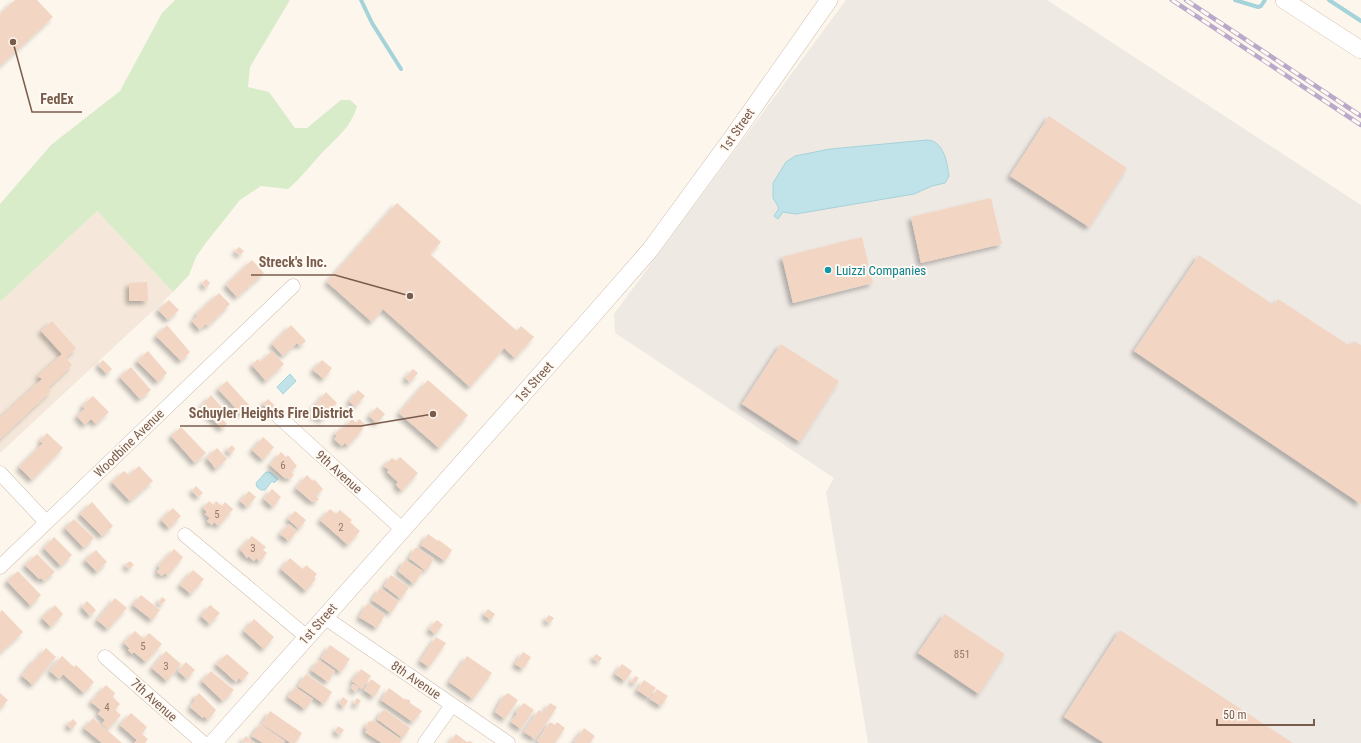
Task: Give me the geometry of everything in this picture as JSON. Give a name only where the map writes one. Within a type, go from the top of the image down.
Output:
[{"type":"street","name":"1st Street","points":[[213,743],[650,250],[727,145],[829,0]]},
{"type":"street","points":[[1284,0],[1361,50]]},
{"type":"street","name":"Woodbine Avenue","points":[[0,567],[293,286]]},
{"type":"street","name":"9th Avenue","points":[[277,415],[402,529]]},
{"type":"street","points":[[0,473],[46,522]]},
{"type":"street","points":[[185,535],[307,637]]},
{"type":"street","name":"8th Avenue","points":[[324,617],[508,743]]},
{"type":"street","name":"7th Avenue","points":[[106,657],[203,743]]},
{"type":"street","points":[[425,743],[452,704]]},
{"type":"shaded area","points":[[846,0],[1047,0],[1361,205],[1361,743],[868,743],[826,492],[834,478],[615,333],[614,314]]},
{"type":"shaded area","points":[[97,211],[173,292],[0,453],[0,302]]},
{"type":"green space","points":[[175,0],[290,0],[250,67],[248,87],[269,92],[295,128],[307,128],[341,100],[350,100],[357,106],[351,121],[342,133],[288,189],[261,186],[240,200],[196,257],[189,275],[173,292],[97,211],[0,302],[0,204],[51,145],[120,91],[162,13]]},
{"type":"water","points":[[927,140],[933,141],[937,144],[944,153],[949,176],[945,183],[932,186],[914,194],[796,214],[783,212],[778,219],[774,216],[779,208],[773,198],[773,183],[786,162],[795,156],[830,149]]},
{"type":"water","points":[[290,374],[296,381],[283,394],[277,387]]},
{"type":"water","points":[[266,472],[270,472],[278,479],[274,483],[272,481],[265,490],[261,490],[257,487],[256,483]]},
{"type":"building","points":[[15,0],[37,0],[53,17],[0,66],[0,14]]},
{"type":"building","points":[[1049,116],[1127,168],[1089,227],[1010,176]]},
{"type":"building","points":[[991,198],[1002,244],[921,263],[911,217]]},
{"type":"building","points":[[397,203],[441,242],[430,254],[517,331],[521,326],[534,337],[515,358],[504,348],[470,387],[383,309],[372,322],[327,282]]},
{"type":"building","name":"Luizzi Companies","points":[[862,237],[873,283],[793,303],[782,257]]},
{"type":"building","points":[[239,247],[244,251],[240,255],[235,251]]},
{"type":"building","points":[[1199,255],[1274,305],[1278,299],[1350,346],[1354,341],[1361,345],[1361,504],[1134,351]]},
{"type":"building","points":[[252,260],[264,273],[237,297],[226,285]]},
{"type":"building","points":[[206,279],[210,283],[206,288],[202,283]]},
{"type":"building","points":[[147,282],[148,301],[129,301],[129,283]]},
{"type":"building","points":[[219,293],[230,304],[208,326],[206,324],[200,330],[192,321],[198,315],[196,314]]},
{"type":"building","points":[[169,300],[179,310],[168,320],[158,310]]},
{"type":"building","points":[[52,321],[76,348],[66,358],[72,365],[48,388],[51,391],[0,439],[0,418],[42,379],[38,376],[62,354],[41,331]]},
{"type":"building","points":[[167,325],[190,352],[181,361],[156,336]]},
{"type":"building","points":[[291,325],[306,341],[300,346],[297,343],[283,356],[272,344]]},
{"type":"building","points":[[781,344],[839,381],[800,442],[742,404]]},
{"type":"building","points":[[148,351],[167,373],[158,382],[137,361]]},
{"type":"building","points":[[272,351],[284,364],[266,381],[252,365],[258,359],[260,362]]},
{"type":"building","points":[[103,360],[112,369],[107,374],[98,365]]},
{"type":"building","points":[[322,360],[332,368],[324,379],[313,370]]},
{"type":"building","points":[[131,367],[151,390],[140,399],[120,377]]},
{"type":"building","points":[[413,369],[418,373],[410,382],[405,378]]},
{"type":"building","points":[[428,380],[468,415],[439,448],[399,413]]},
{"type":"building","points":[[227,381],[250,406],[241,414],[218,389]]},
{"type":"building","points":[[358,390],[365,396],[355,407],[349,401]]},
{"type":"building","points":[[326,392],[337,403],[322,420],[312,414],[314,412],[311,410]]},
{"type":"building","points":[[211,395],[228,414],[222,419],[227,424],[222,429],[201,407]]},
{"type":"building","points":[[93,396],[109,412],[96,424],[91,419],[85,425],[77,416],[85,408],[82,406]]},
{"type":"building","points":[[268,399],[276,407],[271,412],[263,404]]},
{"type":"building","points":[[377,407],[385,414],[377,423],[369,416]]},
{"type":"building","points":[[352,419],[356,423],[359,419],[365,424],[362,428],[363,429],[348,446],[345,443],[342,446],[334,439],[337,436],[335,434],[340,428],[342,430]]},
{"type":"building","points":[[181,427],[206,453],[195,463],[171,436]]},
{"type":"building","points":[[47,433],[63,448],[32,480],[19,467],[43,443],[40,441]]},
{"type":"building","points":[[263,437],[274,447],[263,460],[252,450]]},
{"type":"building","points":[[232,445],[235,449],[231,454],[227,450]]},
{"type":"building","points":[[217,448],[227,459],[216,469],[207,458]]},
{"type":"building","points":[[281,452],[286,457],[288,455],[297,466],[291,472],[294,475],[290,479],[287,477],[286,479],[270,465]]},
{"type":"building","points":[[400,457],[418,473],[402,491],[396,485],[398,482],[387,472],[389,470],[384,466],[392,458],[396,461]]},
{"type":"building","points":[[139,466],[153,481],[130,501],[112,482],[124,471],[129,475]]},
{"type":"building","points":[[307,475],[313,481],[314,479],[323,489],[316,496],[319,499],[316,502],[313,500],[312,502],[296,488]]},
{"type":"building","points":[[196,486],[203,493],[198,497],[192,491]]},
{"type":"building","points":[[272,489],[281,497],[273,507],[264,499]]},
{"type":"building","points":[[249,491],[256,497],[247,507],[240,501]]},
{"type":"building","points":[[209,501],[213,505],[216,501],[222,506],[225,502],[233,509],[219,526],[214,522],[212,525],[207,521],[210,518],[205,514],[207,512],[203,508]]},
{"type":"building","points":[[92,502],[113,526],[102,536],[80,514]]},
{"type":"building","points":[[173,508],[181,516],[169,528],[161,520]]},
{"type":"building","points":[[330,509],[336,514],[340,510],[352,520],[350,522],[360,531],[348,545],[320,520]]},
{"type":"building","points":[[295,511],[306,520],[299,529],[288,519]]},
{"type":"building","points":[[74,519],[94,538],[84,548],[65,528]]},
{"type":"building","points":[[289,524],[297,531],[289,541],[280,534]]},
{"type":"building","points":[[428,534],[452,550],[445,561],[421,545]]},
{"type":"building","points":[[252,536],[266,547],[263,550],[267,553],[260,562],[256,558],[254,561],[248,556],[247,558],[240,549]]},
{"type":"building","points":[[54,537],[72,555],[61,566],[44,548]]},
{"type":"building","points":[[416,547],[434,559],[426,571],[409,558]]},
{"type":"building","points":[[174,549],[183,557],[168,576],[165,573],[162,576],[157,572],[160,568],[158,566]]},
{"type":"building","points":[[96,550],[107,562],[97,572],[85,560]]},
{"type":"building","points":[[37,554],[55,572],[44,581],[41,578],[39,579],[25,565]]},
{"type":"building","points":[[290,558],[303,569],[306,565],[317,574],[314,578],[316,579],[306,591],[281,569]]},
{"type":"building","points":[[405,560],[423,571],[414,584],[398,571]]},
{"type":"building","points":[[130,561],[134,565],[129,569],[125,565]]},
{"type":"building","points":[[193,570],[204,579],[191,594],[180,585]]},
{"type":"building","points":[[18,571],[41,595],[31,606],[7,581]]},
{"type":"building","points":[[391,575],[409,587],[401,599],[384,586]]},
{"type":"building","points":[[380,588],[399,601],[391,613],[372,600]]},
{"type":"building","points":[[141,595],[160,610],[152,620],[133,605]]},
{"type":"building","points":[[162,597],[166,600],[161,605],[158,603]]},
{"type":"building","points":[[115,598],[127,608],[108,629],[97,620]]},
{"type":"building","points":[[87,601],[96,610],[90,616],[82,607]]},
{"type":"building","points":[[368,603],[385,615],[377,628],[359,617]]},
{"type":"building","points":[[55,605],[63,614],[51,627],[42,618]]},
{"type":"building","points":[[210,605],[220,613],[210,624],[201,616]]},
{"type":"building","points":[[488,609],[495,614],[491,620],[484,615]]},
{"type":"building","points":[[2,610],[23,632],[0,653],[0,612]]},
{"type":"building","points":[[945,614],[1005,654],[979,694],[918,653]]},
{"type":"building","points":[[549,615],[554,618],[550,623],[545,620]]},
{"type":"building","points":[[254,619],[274,637],[264,649],[244,631]]},
{"type":"building","points":[[437,620],[443,625],[435,634],[429,629]]},
{"type":"building","points":[[1120,630],[1293,743],[1104,743],[1064,717]]},
{"type":"building","points":[[135,631],[144,639],[149,633],[162,644],[146,662],[134,652],[132,654],[128,650],[130,649],[124,643]]},
{"type":"building","points":[[436,637],[446,643],[429,667],[420,661]]},
{"type":"building","points":[[330,645],[350,659],[341,672],[321,658]]},
{"type":"building","points":[[46,648],[56,657],[33,685],[22,676]]},
{"type":"building","points":[[166,651],[181,664],[167,681],[152,668]]},
{"type":"building","points":[[523,652],[531,657],[523,669],[515,664]]},
{"type":"building","points":[[227,654],[249,673],[242,681],[239,678],[236,682],[216,664]]},
{"type":"building","points":[[596,654],[602,658],[599,662],[593,658]]},
{"type":"building","points":[[62,656],[74,667],[76,665],[94,682],[84,693],[63,674],[59,679],[50,671]]},
{"type":"building","points":[[467,656],[492,673],[473,699],[449,682]]},
{"type":"building","points":[[319,660],[335,671],[328,682],[311,670]]},
{"type":"building","points":[[186,662],[195,670],[187,679],[178,671]]},
{"type":"building","points":[[622,664],[632,671],[625,681],[615,674]]},
{"type":"building","points":[[361,669],[371,676],[362,689],[352,681]]},
{"type":"building","points":[[211,671],[234,690],[223,701],[202,681]]},
{"type":"building","points":[[306,674],[332,692],[324,704],[298,686]]},
{"type":"building","points":[[635,676],[639,678],[635,684],[631,682]]},
{"type":"building","points":[[371,679],[381,686],[374,697],[364,690]]},
{"type":"building","points":[[644,680],[656,688],[649,698],[637,690]]},
{"type":"building","points":[[353,684],[359,687],[356,692],[351,688]]},
{"type":"building","points":[[106,685],[115,693],[113,697],[120,704],[115,710],[121,715],[108,729],[102,724],[105,720],[98,714],[101,710],[91,702]]},
{"type":"building","points":[[295,687],[313,699],[305,709],[288,697]]},
{"type":"building","points":[[389,688],[404,699],[410,700],[410,703],[422,711],[413,722],[381,700]]},
{"type":"building","points":[[657,689],[668,696],[661,706],[650,699]]},
{"type":"building","points":[[0,693],[8,700],[0,709]]},
{"type":"building","points":[[199,693],[216,710],[208,720],[204,716],[203,718],[190,707],[196,699],[194,698]]},
{"type":"building","points":[[508,693],[518,700],[505,719],[495,712],[503,697]]},
{"type":"building","points":[[343,697],[348,701],[344,707],[339,703]]},
{"type":"building","points":[[357,698],[361,701],[357,706],[354,703]]},
{"type":"building","points":[[524,703],[534,710],[521,729],[511,722],[517,714],[516,711]]},
{"type":"building","points":[[550,703],[557,707],[535,739],[524,732],[539,710],[543,713]]},
{"type":"building","points":[[384,709],[410,728],[403,738],[377,719]]},
{"type":"building","points":[[270,711],[302,733],[295,743],[291,743],[262,724]]},
{"type":"building","points":[[131,713],[147,727],[142,734],[148,739],[145,743],[134,743],[137,740],[120,725]]},
{"type":"building","points":[[93,718],[122,743],[102,743],[84,728]]},
{"type":"building","points":[[73,719],[77,723],[72,729],[67,725]]},
{"type":"building","points":[[373,720],[402,740],[400,743],[382,743],[365,732],[367,729],[365,728],[369,721],[371,722]]},
{"type":"building","points":[[550,722],[555,725],[557,722],[565,728],[555,743],[540,743],[537,741]]},
{"type":"building","points":[[260,724],[285,741],[283,743],[263,743],[252,736]]},
{"type":"building","points":[[338,726],[344,730],[340,735],[335,731]]},
{"type":"building","points":[[584,728],[595,736],[590,743],[574,742]]},
{"type":"building","points":[[456,734],[467,742],[470,741],[473,743],[449,743]]},
{"type":"building","points":[[246,736],[249,739],[255,743],[241,742]]},
{"type":"waterway","points":[[361,0],[372,23],[401,69]]},
{"type":"waterway","points":[[1235,0],[1258,7],[1261,6],[1265,0]]},
{"type":"waterway","points":[[1329,0],[1361,21]]},
{"type":"railway","points":[[1172,0],[1361,125]]},
{"type":"railway","points":[[1186,0],[1361,116]]},
{"type":"place","name":"FedEx","points":[[13,42]]},
{"type":"place","name":"Luizzi Companies","points":[[828,270]]},
{"type":"place","name":"Streck's Inc.","points":[[410,296]]},
{"type":"place","name":"Schuyler Heights Fire District","points":[[433,414]]}]
